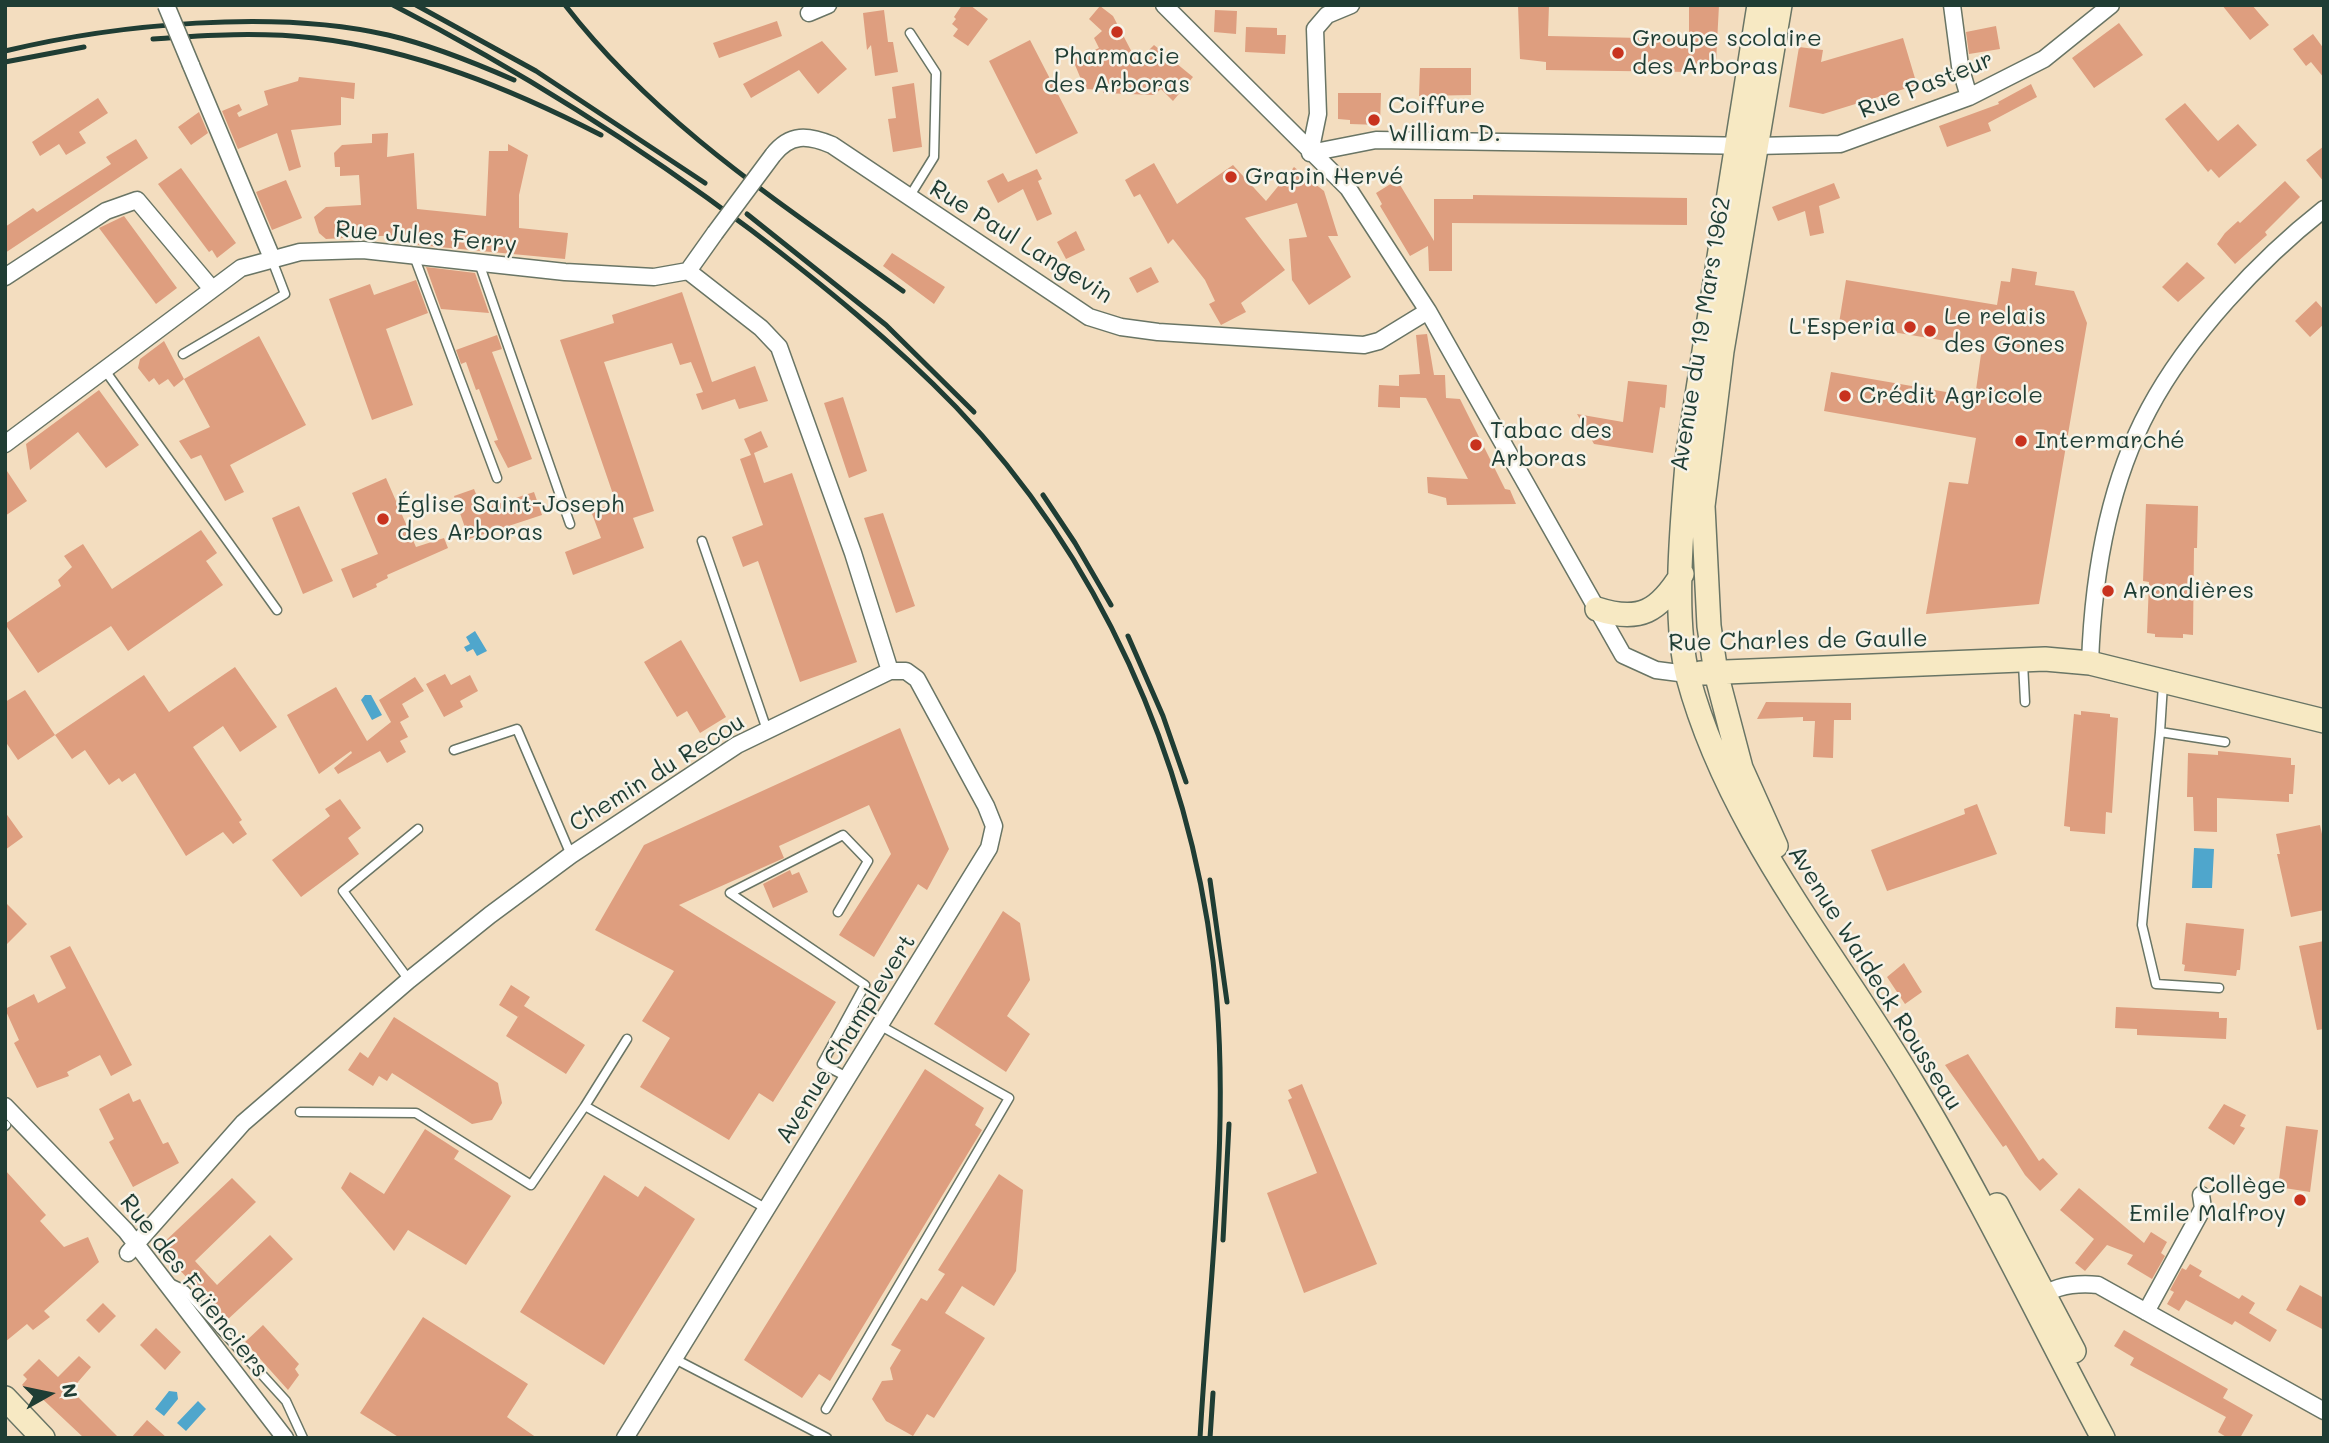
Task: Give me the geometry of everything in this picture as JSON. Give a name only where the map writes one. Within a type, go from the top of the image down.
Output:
[{"type":"main road","name":"Avenue du 19 Mars 1962","points":[[1716,673],[1709,626],[1703,506],[1746,144],[1759,5]]},
{"type":"main road","name":"Avenue du 19 Mars 1962","points":[[1687,674],[1682,628],[1682,574],[1688,452],[1746,144],[1780,5]]},
{"type":"main road","points":[[1597,609],[1619,616],[1650,609],[1665,601],[1682,574]]},
{"type":"main road","name":"Rue Charles de Gaulle","points":[[1687,674],[2023,660],[2090,663],[2324,721]]},
{"type":"main road","name":"Avenue Waldeck Rousseau","points":[[1716,673],[1741,768],[1801,900],[1852,979],[1945,1110],[2038,1299]]},
{"type":"main road","name":"Avenue Waldeck Rousseau","points":[[1687,674],[1707,732],[1744,816],[1914,1084],[2038,1299]]},
{"type":"main road","points":[[2038,1299],[2103,1438]]},
{"type":"main road","points":[[2038,1299],[2118,1438]]},
{"type":"main road","points":[[5,1398],[43,1438]]},
{"type":"street","points":[[166,5],[272,258]]},
{"type":"street","points":[[809,13],[828,5]]},
{"type":"street","name":"Rue Charles de Gaulle","points":[[1164,5],[1348,188],[1429,311],[1623,655],[1656,670],[1687,674]]},
{"type":"street","points":[[1310,153],[1318,114],[1315,29],[1327,15],[1351,5]]},
{"type":"street","points":[[1952,5],[1960,66],[1969,97]]},
{"type":"street","name":"Rue Pasteur","points":[[1310,153],[1376,140],[1840,144],[1969,97],[2044,59],[2111,5]]},
{"type":"street","name":"Rue Paul Langevin","points":[[688,271],[773,155],[784,142],[796,137],[821,141],[1089,317],[1121,327],[1217,337],[1364,345],[1380,341],[1429,311]]},
{"type":"street","points":[[5,277],[106,211],[137,200],[212,289]]},
{"type":"street","points":[[2090,663],[2091,634],[2108,522],[2120,476],[2149,409],[2198,336],[2252,275],[2324,209]]},
{"type":"street","name":"Rue Jules Ferry","points":[[5,444],[241,268],[272,258],[328,251],[654,277],[688,271]]},
{"type":"street","points":[[688,271],[761,328],[779,347],[853,553],[890,671]]},
{"type":"street","name":"Chemin du Recou","points":[[132,1248],[243,1123],[409,980],[571,855],[737,744],[890,671]]},
{"type":"street","name":"Avenue Champlevert","points":[[625,1438],[989,848],[994,826],[986,806],[917,679],[906,671],[890,671]]},
{"type":"street","name":"Rue des Faïenciers","points":[[5,1106],[163,1280],[285,1438]]},
{"type":"street","points":[[2146,1312],[2203,1208],[2201,1195]]},
{"type":"street","points":[[2038,1299],[2076,1283],[2098,1285],[2324,1411]]},
{"type":"lane","points":[[908,198],[934,157],[936,87],[936,74],[910,33]]},
{"type":"lane","points":[[414,256],[497,478]]},
{"type":"lane","points":[[183,354],[285,294],[272,258]]},
{"type":"lane","points":[[479,263],[570,524]]},
{"type":"lane","points":[[104,369],[277,610]]},
{"type":"lane","points":[[702,541],[766,730]]},
{"type":"lane","points":[[2023,660],[2025,702]]},
{"type":"lane","points":[[2163,681],[2142,925],[2156,984],[2219,988]]},
{"type":"lane","points":[[454,750],[517,729],[571,855]]},
{"type":"lane","points":[[2160,732],[2225,742]]},
{"type":"lane","points":[[409,980],[343,891],[418,829]]},
{"type":"lane","points":[[838,912],[868,861],[843,835],[730,893],[865,985],[822,1064],[849,1078]]},
{"type":"lane","points":[[826,1409],[1009,1098],[881,1026]]},
{"type":"lane","points":[[300,1112],[416,1113],[531,1185],[627,1039]]},
{"type":"lane","points":[[585,1106],[767,1209]]},
{"type":"lane","points":[[163,1280],[186,1290],[286,1401],[303,1438]]},
{"type":"lane","points":[[673,1358],[827,1438]]},
{"type":"water","points":[[475,631],[487,651],[477,656],[473,649],[467,652],[464,647],[470,644],[466,637]]},
{"type":"water","points":[[365,695],[371,695],[382,715],[372,720],[361,700]]},
{"type":"water","points":[[2194,848],[2214,849],[2212,888],[2192,888]]},
{"type":"water","points":[[169,1391],[177,1392],[178,1399],[164,1416],[155,1409]]},
{"type":"water","points":[[198,1401],[206,1409],[186,1431],[177,1423]]},
{"type":"building","points":[[962,5],[970,5],[988,19],[968,46],[953,36],[958,29],[952,24],[956,19],[954,17]]},
{"type":"building","points":[[1518,5],[1549,5],[1548,36],[1689,39],[1689,5],[1719,5],[1716,62],[1690,64],[1690,72],[1546,70],[1546,62],[1520,59]]},
{"type":"building","points":[[2222,5],[2252,5],[2269,25],[2250,40]]},
{"type":"building","points":[[1100,6],[1113,16],[1137,62],[1154,45],[1193,77],[1173,101],[1161,89],[1154,95],[1103,93],[1103,90],[1085,89],[1073,60],[1099,48],[1094,38],[1102,31],[1089,19]]},
{"type":"building","points":[[884,10],[888,42],[893,42],[898,72],[875,76],[871,45],[867,50],[863,13]]},
{"type":"building","points":[[1215,10],[1237,11],[1236,34],[1214,32]]},
{"type":"building","points":[[777,21],[782,36],[719,58],[713,43]]},
{"type":"building","points":[[2119,23],[2143,55],[2094,88],[2072,58]]},
{"type":"building","points":[[1996,26],[2000,49],[1969,54],[1966,32]]},
{"type":"building","points":[[1246,27],[1277,28],[1277,35],[1286,35],[1285,54],[1245,52]]},
{"type":"building","points":[[2313,34],[2324,49],[2324,78],[2311,62],[2306,66],[2293,49]]},
{"type":"building","points":[[1903,38],[1917,85],[1823,114],[1789,107],[1799,47],[1823,50],[1821,62]]},
{"type":"building","points":[[1030,40],[1078,133],[1036,154],[989,61]]},
{"type":"building","points":[[822,41],[847,69],[818,94],[799,70],[751,98],[743,84]]},
{"type":"building","points":[[1420,68],[1471,68],[1471,95],[1419,96]]},
{"type":"building","points":[[299,77],[355,83],[354,99],[341,97],[341,125],[291,130],[301,167],[289,171],[277,133],[238,149],[222,111],[239,104],[242,110],[237,113],[239,117],[268,105],[264,91],[298,81]]},
{"type":"building","points":[[914,83],[922,147],[893,152],[888,119],[896,118],[892,87]]},
{"type":"building","points":[[2031,84],[2037,97],[1988,123],[1991,131],[1947,147],[1939,126],[1999,104],[1998,102]]},
{"type":"building","points":[[1338,93],[1381,93],[1380,125],[1350,124],[1350,120],[1338,119]]},
{"type":"building","points":[[98,98],[108,113],[79,132],[86,143],[66,155],[59,144],[40,156],[32,142]]},
{"type":"building","points":[[2185,103],[2218,141],[2238,124],[2257,145],[2219,178],[2211,169],[2208,172],[2165,119]]},
{"type":"building","points":[[199,112],[208,133],[191,145],[178,127]]},
{"type":"building","points":[[388,133],[387,157],[414,153],[417,209],[486,216],[489,151],[508,151],[508,144],[528,155],[519,195],[519,228],[568,233],[565,259],[418,245],[417,234],[326,239],[319,233],[314,217],[326,207],[361,205],[359,175],[340,176],[340,167],[335,167],[334,153],[342,145],[372,143],[372,134]]},
{"type":"building","points":[[136,139],[148,158],[5,253],[5,227],[33,208],[37,212],[111,164],[106,157]]},
{"type":"building","points":[[2324,146],[2324,182],[2306,160]]},
{"type":"building","points":[[1154,163],[1177,204],[1233,165],[1266,201],[1294,167],[1324,191],[1338,236],[1328,236],[1351,277],[1309,305],[1292,280],[1289,239],[1307,237],[1297,203],[1245,218],[1285,270],[1241,303],[1246,312],[1221,325],[1209,304],[1215,301],[1205,280],[1173,239],[1168,244],[1140,194],[1134,197],[1125,180]]},
{"type":"building","points":[[181,168],[236,243],[217,258],[212,250],[209,252],[158,184]]},
{"type":"building","points":[[1037,169],[1042,179],[1038,181],[1052,214],[1037,221],[1023,189],[998,203],[987,181],[1003,173],[1008,182]]},
{"type":"building","points":[[286,180],[302,218],[272,230],[256,192]]},
{"type":"building","points":[[1397,180],[1434,241],[1434,199],[1473,199],[1473,195],[1687,198],[1687,225],[1452,223],[1452,271],[1429,271],[1428,246],[1410,256],[1380,206],[1382,204],[1376,193]]},
{"type":"building","points":[[2285,181],[2300,197],[2265,232],[2267,235],[2235,264],[2217,244],[2225,233],[2238,221],[2240,223]]},
{"type":"building","points":[[1834,183],[1840,198],[1819,206],[1824,233],[1810,236],[1805,211],[1778,221],[1772,207]]},
{"type":"building","points":[[124,216],[177,288],[156,304],[99,228]]},
{"type":"building","points":[[1076,231],[1085,250],[1066,259],[1057,242]]},
{"type":"building","points":[[892,253],[945,287],[934,304],[883,266]]},
{"type":"building","points":[[2187,262],[2205,278],[2178,302],[2162,287]]},
{"type":"building","points":[[426,267],[475,273],[489,313],[441,309]]},
{"type":"building","points":[[1151,267],[1159,282],[1137,293],[1129,278]]},
{"type":"building","name":"Intermarché","points":[[2012,268],[2037,272],[2035,285],[2074,291],[2087,323],[2039,604],[1926,614],[1949,482],[1968,484],[1976,438],[1824,411],[1831,372],[1975,397],[1982,347],[1839,323],[1846,280],[1997,305],[2001,281],[2010,282]]},
{"type":"building","points":[[416,280],[428,313],[386,329],[413,405],[372,420],[329,299],[370,284],[374,295]]},
{"type":"building","points":[[682,292],[712,382],[755,366],[768,401],[739,409],[735,399],[702,410],[696,394],[703,392],[691,362],[680,365],[672,343],[604,362],[654,511],[633,518],[644,548],[573,575],[565,552],[601,538],[591,511],[616,503],[560,340],[614,323],[612,315]]},
{"type":"building","points":[[2316,301],[2324,310],[2324,324],[2310,337],[2295,321]]},
{"type":"building","points":[[1427,334],[1434,375],[1445,375],[1446,398],[1460,399],[1505,489],[1510,490],[1516,504],[1447,505],[1446,498],[1428,493],[1427,477],[1468,479],[1426,398],[1400,397],[1400,408],[1378,407],[1379,385],[1399,386],[1399,375],[1420,374],[1416,335]]},
{"type":"building","points":[[497,335],[502,349],[492,352],[532,459],[508,468],[494,441],[498,440],[479,389],[476,390],[466,362],[461,364],[456,350]]},
{"type":"building","points":[[259,336],[306,425],[230,465],[244,492],[225,501],[201,455],[191,459],[179,441],[210,427],[184,379]]},
{"type":"building","points":[[164,341],[184,379],[174,387],[168,379],[159,385],[154,378],[149,382],[138,368],[140,359]]},
{"type":"building","points":[[1628,381],[1667,385],[1665,408],[1660,407],[1653,453],[1594,444],[1577,414],[1623,422]]},
{"type":"building","points":[[99,390],[139,445],[106,468],[78,432],[30,470],[26,444]]},
{"type":"building","points":[[843,397],[867,471],[849,478],[824,403]]},
{"type":"building","points":[[761,431],[768,447],[754,453],[764,483],[792,473],[857,662],[800,682],[758,561],[743,567],[732,537],[763,525],[740,459],[751,455],[744,439]]},
{"type":"building","points":[[5,468],[27,501],[5,516]]},
{"type":"building","name":"Église Saint-Joseph des Arboras","points":[[386,478],[416,547],[444,538],[448,548],[387,575],[388,578],[376,584],[377,587],[353,598],[341,569],[378,554],[352,493]]},
{"type":"building","points":[[474,489],[482,509],[534,492],[542,515],[469,539],[454,496]]},
{"type":"building","points":[[2146,504],[2198,506],[2197,548],[2194,548],[2193,635],[2183,634],[2183,638],[2155,637],[2155,634],[2147,633],[2149,582],[2143,581]]},
{"type":"building","points":[[299,506],[333,581],[303,594],[272,518]]},
{"type":"building","points":[[883,513],[915,606],[896,613],[864,518]]},
{"type":"building","points":[[201,530],[217,553],[206,561],[223,585],[128,651],[111,626],[38,673],[5,624],[61,586],[58,580],[72,567],[64,556],[83,544],[112,589]]},
{"type":"building","points":[[681,640],[726,717],[700,733],[687,711],[677,717],[644,662]]},
{"type":"building","points":[[235,667],[277,727],[240,752],[223,726],[193,747],[242,820],[239,822],[247,834],[233,844],[223,832],[186,856],[135,773],[122,782],[119,778],[109,785],[85,750],[72,759],[55,735],[144,675],[169,712]]},
{"type":"building","points":[[445,674],[451,685],[470,675],[478,691],[460,701],[463,707],[444,717],[426,684]]},
{"type":"building","points":[[415,677],[424,691],[402,704],[409,717],[400,722],[408,737],[400,741],[406,752],[387,763],[380,751],[338,774],[334,768],[352,753],[351,751],[319,774],[287,715],[336,687],[367,741],[391,722],[379,700]]},
{"type":"building","points":[[25,690],[55,735],[18,760],[5,741],[5,702]]},
{"type":"building","points":[[1766,702],[1851,703],[1851,720],[1834,720],[1833,758],[1813,757],[1815,721],[1803,721],[1803,717],[1757,719]]},
{"type":"building","points":[[2081,711],[2110,714],[2110,717],[2118,718],[2112,813],[2106,812],[2105,834],[2070,831],[2070,827],[2064,826],[2074,714],[2081,715]]},
{"type":"building","points":[[900,728],[949,849],[927,890],[918,884],[874,957],[839,935],[891,854],[869,805],[779,846],[784,858],[679,905],[836,1002],[773,1102],[759,1093],[729,1140],[640,1087],[670,1038],[642,1021],[674,971],[595,930],[644,845]]},
{"type":"building","points":[[2218,751],[2291,758],[2291,765],[2295,765],[2293,794],[2289,794],[2289,802],[2217,798],[2217,832],[2194,831],[2193,797],[2187,797],[2188,753],[2218,755]]},
{"type":"building","points":[[340,799],[361,828],[348,838],[359,854],[301,897],[272,860],[330,816],[325,809]]},
{"type":"building","points":[[1977,804],[1997,854],[1887,891],[1871,850],[1965,814],[1964,809]]},
{"type":"building","points":[[5,812],[23,837],[5,850]]},
{"type":"building","points":[[2320,825],[2324,843],[2324,910],[2291,917],[2277,854],[2280,854],[2276,834]]},
{"type":"building","points":[[790,870],[792,875],[799,872],[808,892],[773,908],[763,884]]},
{"type":"building","points":[[5,902],[27,924],[5,946]]},
{"type":"building","points":[[1003,911],[1020,923],[1030,980],[1007,1016],[1030,1034],[1006,1072],[934,1024]]},
{"type":"building","points":[[2186,923],[2244,929],[2240,970],[2237,970],[2236,976],[2184,971],[2185,965],[2182,964]]},
{"type":"building","points":[[2324,941],[2324,1029],[2317,1030],[2299,946]]},
{"type":"building","points":[[70,946],[132,1065],[111,1076],[100,1055],[67,1072],[69,1076],[37,1088],[14,1043],[19,1040],[5,1009],[34,994],[38,1003],[66,988],[50,956]]},
{"type":"building","points":[[1904,963],[1922,992],[1905,1004],[1887,977]]},
{"type":"building","points":[[511,985],[530,997],[524,1006],[585,1045],[566,1074],[506,1036],[518,1017],[499,1005]]},
{"type":"building","points":[[2116,1007],[2219,1012],[2219,1018],[2227,1018],[2226,1039],[2137,1035],[2137,1029],[2115,1028]]},
{"type":"building","points":[[394,1017],[498,1083],[502,1103],[492,1120],[472,1124],[392,1073],[387,1081],[379,1076],[373,1086],[348,1070],[360,1052],[368,1058]]},
{"type":"building","points":[[1968,1054],[2039,1161],[2043,1158],[2058,1174],[2040,1191],[2025,1175],[2006,1145],[2003,1147],[1945,1065]]},
{"type":"building","points":[[925,1069],[984,1108],[975,1125],[982,1130],[830,1381],[819,1374],[802,1398],[744,1360]]},
{"type":"building","points":[[1302,1084],[1377,1264],[1304,1293],[1267,1193],[1317,1173],[1288,1100],[1292,1098],[1288,1090]]},
{"type":"building","points":[[129,1093],[133,1102],[140,1099],[163,1144],[168,1142],[179,1163],[133,1187],[109,1142],[114,1139],[99,1109]]},
{"type":"building","points":[[2224,1104],[2246,1115],[2240,1126],[2245,1128],[2234,1145],[2208,1128]]},
{"type":"building","points":[[2286,1126],[2318,1130],[2310,1192],[2278,1187]]},
{"type":"building","points":[[425,1129],[459,1151],[454,1159],[511,1196],[466,1265],[408,1230],[394,1251],[341,1188],[350,1172],[384,1194]]},
{"type":"building","points":[[5,1170],[46,1215],[40,1221],[64,1247],[88,1237],[99,1262],[44,1311],[50,1317],[33,1330],[27,1324],[5,1342]]},
{"type":"building","points":[[999,1174],[1023,1190],[1016,1271],[994,1306],[962,1286],[945,1313],[985,1338],[934,1418],[927,1414],[913,1436],[886,1421],[872,1399],[882,1381],[893,1380],[890,1368],[901,1350],[891,1345],[921,1298],[927,1301],[945,1274],[938,1270]]},
{"type":"building","points":[[604,1175],[638,1197],[645,1186],[695,1219],[604,1365],[520,1312]]},
{"type":"building","points":[[232,1178],[256,1202],[195,1261],[217,1285],[270,1235],[293,1259],[226,1321],[159,1247]]},
{"type":"building","points":[[2079,1188],[2144,1243],[2151,1232],[2167,1242],[2161,1253],[2165,1256],[2152,1279],[2127,1264],[2133,1255],[2107,1245],[2085,1271],[2075,1263],[2094,1239],[2060,1210]]},
{"type":"building","points":[[2190,1264],[2202,1271],[2199,1276],[2239,1299],[2242,1295],[2255,1303],[2249,1313],[2277,1330],[2270,1342],[2235,1321],[2232,1325],[2186,1300],[2179,1311],[2167,1304],[2174,1292],[2170,1290],[2182,1268],[2186,1270]]},
{"type":"building","points":[[2300,1285],[2324,1298],[2324,1330],[2286,1310]]},
{"type":"building","points":[[103,1303],[116,1316],[99,1333],[86,1320]]},
{"type":"building","points":[[423,1317],[528,1384],[507,1417],[537,1438],[400,1438],[360,1413]]},
{"type":"building","points":[[263,1325],[299,1364],[295,1369],[299,1375],[288,1390],[245,1342]]},
{"type":"building","points":[[156,1328],[181,1352],[165,1370],[140,1345]]},
{"type":"building","points":[[2124,1330],[2228,1389],[2223,1398],[2253,1415],[2240,1438],[2228,1438],[2218,1432],[2226,1417],[2130,1365],[2134,1358],[2114,1346]]},
{"type":"building","points":[[79,1356],[91,1367],[71,1390],[119,1438],[84,1438],[35,1392],[32,1395],[22,1385],[27,1379],[23,1375],[39,1359],[58,1377]]},
{"type":"building","points":[[147,1420],[167,1438],[131,1438]]},
{"type":"railway","points":[[393,5],[532,82],[665,168],[751,230],[857,315],[956,407],[1007,465],[1053,528],[1094,594],[1129,663],[1158,735],[1182,809],[1201,884],[1213,961],[1218,1020],[1220,1140],[1200,1438]]},
{"type":"railway","points":[[416,5],[536,71],[705,183]]},
{"type":"railway","points":[[565,5],[601,48],[680,125],[767,194],[903,291]]},
{"type":"railway","points":[[5,51],[49,41],[146,27],[196,23],[296,23],[344,27],[404,39],[514,80]]},
{"type":"railway","points":[[153,39],[274,35],[352,44],[461,73],[532,102],[601,135]]},
{"type":"railway","points":[[5,62],[84,47]]},
{"type":"railway","points":[[747,214],[886,325],[974,412]]},
{"type":"railway","points":[[1043,495],[1111,605]]},
{"type":"railway","points":[[1128,636],[1163,716],[1186,782]]},
{"type":"railway","points":[[1210,880],[1227,1002]]},
{"type":"railway","points":[[1223,1240],[1229,1124]]},
{"type":"railway","points":[[1210,1438],[1213,1393]]},
{"type":"place","name":"Pharmacie des Arboras","points":[[1117,32]]},
{"type":"place","name":"Groupe scolaire des Arboras","points":[[1618,53]]},
{"type":"place","name":"Coiffure William D.","points":[[1374,120]]},
{"type":"place","name":"Grapin Hervé","points":[[1231,177]]},
{"type":"place","name":"L'Esperia","points":[[1910,327]]},
{"type":"place","name":"Le relais des Gones","points":[[1930,331]]},
{"type":"place","name":"Crédit Agricole","points":[[1845,396]]},
{"type":"place","name":"Intermarché","points":[[2021,441]]},
{"type":"place","name":"Tabac des Arboras","points":[[1476,445]]},
{"type":"place","name":"Église Saint-Joseph des Arboras","points":[[383,519]]},
{"type":"place","name":"Arondières","points":[[2108,591]]},
{"type":"place","name":"Collège Emile Malfroy","points":[[2300,1200]]}]
